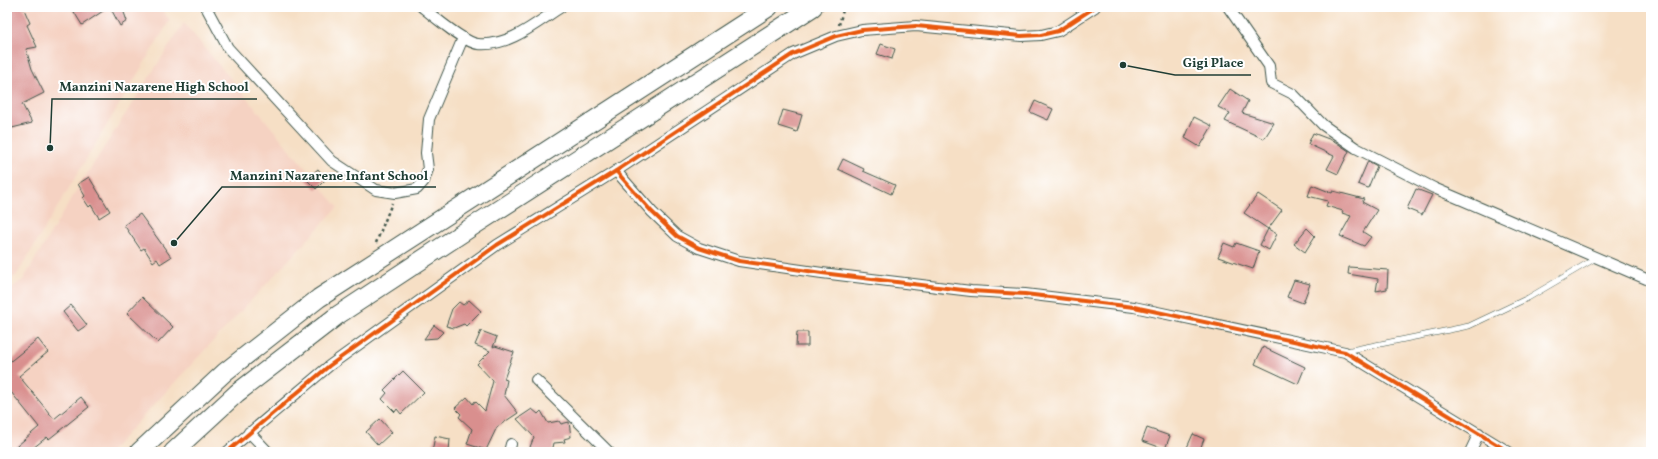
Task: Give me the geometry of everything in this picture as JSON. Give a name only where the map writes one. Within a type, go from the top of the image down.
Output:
[{"type":"highway","points":[[139,452],[225,372],[319,298],[769,7]]},
{"type":"highway","points":[[172,452],[237,393],[338,316],[474,225],[813,7]]},
{"type":"street","points":[[206,7],[228,48],[332,161],[376,190],[396,193],[417,189],[424,181],[428,169],[426,153],[429,119],[463,38]]},
{"type":"street","points":[[422,7],[436,20],[463,38],[477,44],[509,40],[560,7]]},
{"type":"street","points":[[227,452],[329,366],[497,245],[616,170],[793,54],[836,36],[862,30],[916,26],[1021,36],[1041,35],[1058,31],[1095,7]]},
{"type":"street","points":[[1228,7],[1269,66],[1271,82],[1293,94],[1323,125],[1356,148],[1434,188],[1651,281]]},
{"type":"street","points":[[616,170],[652,212],[677,236],[699,248],[739,261],[971,291],[1025,294],[1134,307],[1345,352],[1509,452]]},
{"type":"street","points":[[536,380],[609,452]]},
{"type":"street","points":[[249,432],[268,452]]},
{"type":"street","points":[[1470,452],[1478,433]]},
{"type":"lane","points":[[1345,352],[1469,326],[1528,298],[1597,258]]},
{"type":"path","points":[[836,36],[843,10],[850,7]]},
{"type":"path","points":[[376,244],[396,193]]},
{"type":"shaded area","points":[[7,7],[159,7],[170,20],[16,276],[7,280]]},
{"type":"shaded area","points":[[184,23],[338,207],[110,452],[7,452],[7,291],[23,280],[76,191]]},
{"type":"building","points":[[7,7],[23,7],[30,23],[27,25],[37,47],[26,49],[32,69],[44,93],[22,104],[32,123],[12,128],[7,116]]},
{"type":"building","points":[[71,7],[109,7],[82,25]]},
{"type":"building","points":[[110,7],[122,7],[127,21],[120,26]]},
{"type":"building","points":[[881,44],[895,49],[892,59],[877,54]]},
{"type":"building","points":[[1230,89],[1248,101],[1242,113],[1274,123],[1264,139],[1225,121],[1230,113],[1218,107]]},
{"type":"building","points":[[1035,101],[1053,109],[1048,120],[1030,112]]},
{"type":"building","points":[[783,110],[802,115],[797,132],[778,126]]},
{"type":"building","points":[[1194,117],[1212,126],[1200,147],[1185,138]]},
{"type":"building","points":[[1313,133],[1334,141],[1349,151],[1338,174],[1327,169],[1334,156],[1308,144]]},
{"type":"building","points":[[843,159],[864,169],[863,171],[895,185],[891,194],[838,169]]},
{"type":"building","points":[[1368,161],[1377,166],[1368,188],[1358,184]]},
{"type":"building","points":[[318,169],[326,179],[316,189],[306,179]]},
{"type":"building","points":[[89,177],[110,211],[99,218],[91,205],[89,207],[83,198],[85,196],[78,184]]},
{"type":"building","points":[[1312,185],[1332,193],[1333,191],[1364,199],[1362,202],[1377,210],[1363,232],[1371,237],[1364,246],[1340,236],[1351,216],[1342,213],[1343,211],[1326,206],[1328,201],[1308,196]]},
{"type":"building","points":[[1416,189],[1432,195],[1422,215],[1407,209]]},
{"type":"building","points":[[1258,194],[1282,210],[1268,229],[1244,213]]},
{"type":"building","points":[[140,214],[171,257],[160,264],[157,259],[153,262],[144,248],[141,250],[124,225]]},
{"type":"building","points":[[1307,228],[1315,236],[1305,252],[1294,244]]},
{"type":"building","points":[[1268,229],[1277,234],[1269,250],[1260,245]]},
{"type":"building","points":[[1224,243],[1234,247],[1236,243],[1259,251],[1253,269],[1218,257]]},
{"type":"building","points":[[1349,267],[1388,270],[1387,289],[1376,291],[1378,279],[1348,274]]},
{"type":"building","points":[[1294,280],[1310,284],[1303,303],[1287,297]]},
{"type":"building","points":[[142,297],[173,327],[158,343],[127,313]]},
{"type":"building","points":[[469,300],[481,311],[466,326],[464,324],[454,328],[446,326],[452,309],[459,302],[463,305]]},
{"type":"building","points":[[71,305],[87,325],[78,331],[63,312]]},
{"type":"building","points":[[434,325],[443,332],[437,338],[424,339]]},
{"type":"building","points":[[481,331],[497,337],[493,347],[495,346],[514,352],[504,379],[507,380],[504,395],[518,413],[497,427],[486,450],[467,444],[472,429],[459,417],[461,414],[455,408],[467,397],[473,404],[475,401],[485,411],[493,381],[477,364],[490,351],[475,345]]},
{"type":"building","points":[[797,332],[808,332],[808,346],[796,346]]},
{"type":"building","points":[[38,339],[48,352],[19,376],[54,419],[81,397],[89,407],[49,439],[47,437],[28,452],[10,452],[39,427],[7,387],[7,364]]},
{"type":"building","points":[[1263,347],[1305,367],[1298,384],[1255,364]]},
{"type":"building","points":[[403,371],[424,392],[401,414],[397,409],[395,412],[382,399],[387,393],[384,390]]},
{"type":"building","points":[[532,409],[538,414],[541,411],[548,423],[559,421],[561,424],[569,422],[571,437],[564,439],[565,442],[554,443],[552,452],[531,452],[532,449],[530,447],[534,437],[517,419]]},
{"type":"building","points":[[380,419],[392,432],[378,445],[366,432]]},
{"type":"building","points":[[1147,428],[1170,436],[1165,449],[1142,441]]},
{"type":"building","points":[[1193,434],[1204,439],[1199,452],[1185,452]]},
{"type":"building","points":[[435,436],[450,439],[449,452],[432,452]]},
{"type":"cycle path","points":[[227,452],[329,366],[497,245],[616,171],[793,54],[836,36],[862,30],[916,26],[1021,36],[1041,35],[1058,31],[1095,7]]},
{"type":"cycle path","points":[[616,171],[652,212],[677,236],[699,248],[739,261],[822,273],[971,291],[1025,294],[1134,307],[1345,352],[1509,452]]},
{"type":"place","name":"Gigi Place","points":[[1123,65]]},
{"type":"place","name":"Manzini Nazarene High School","points":[[50,148]]},
{"type":"place","name":"Manzini Nazarene Infant School","points":[[174,243]]}]
